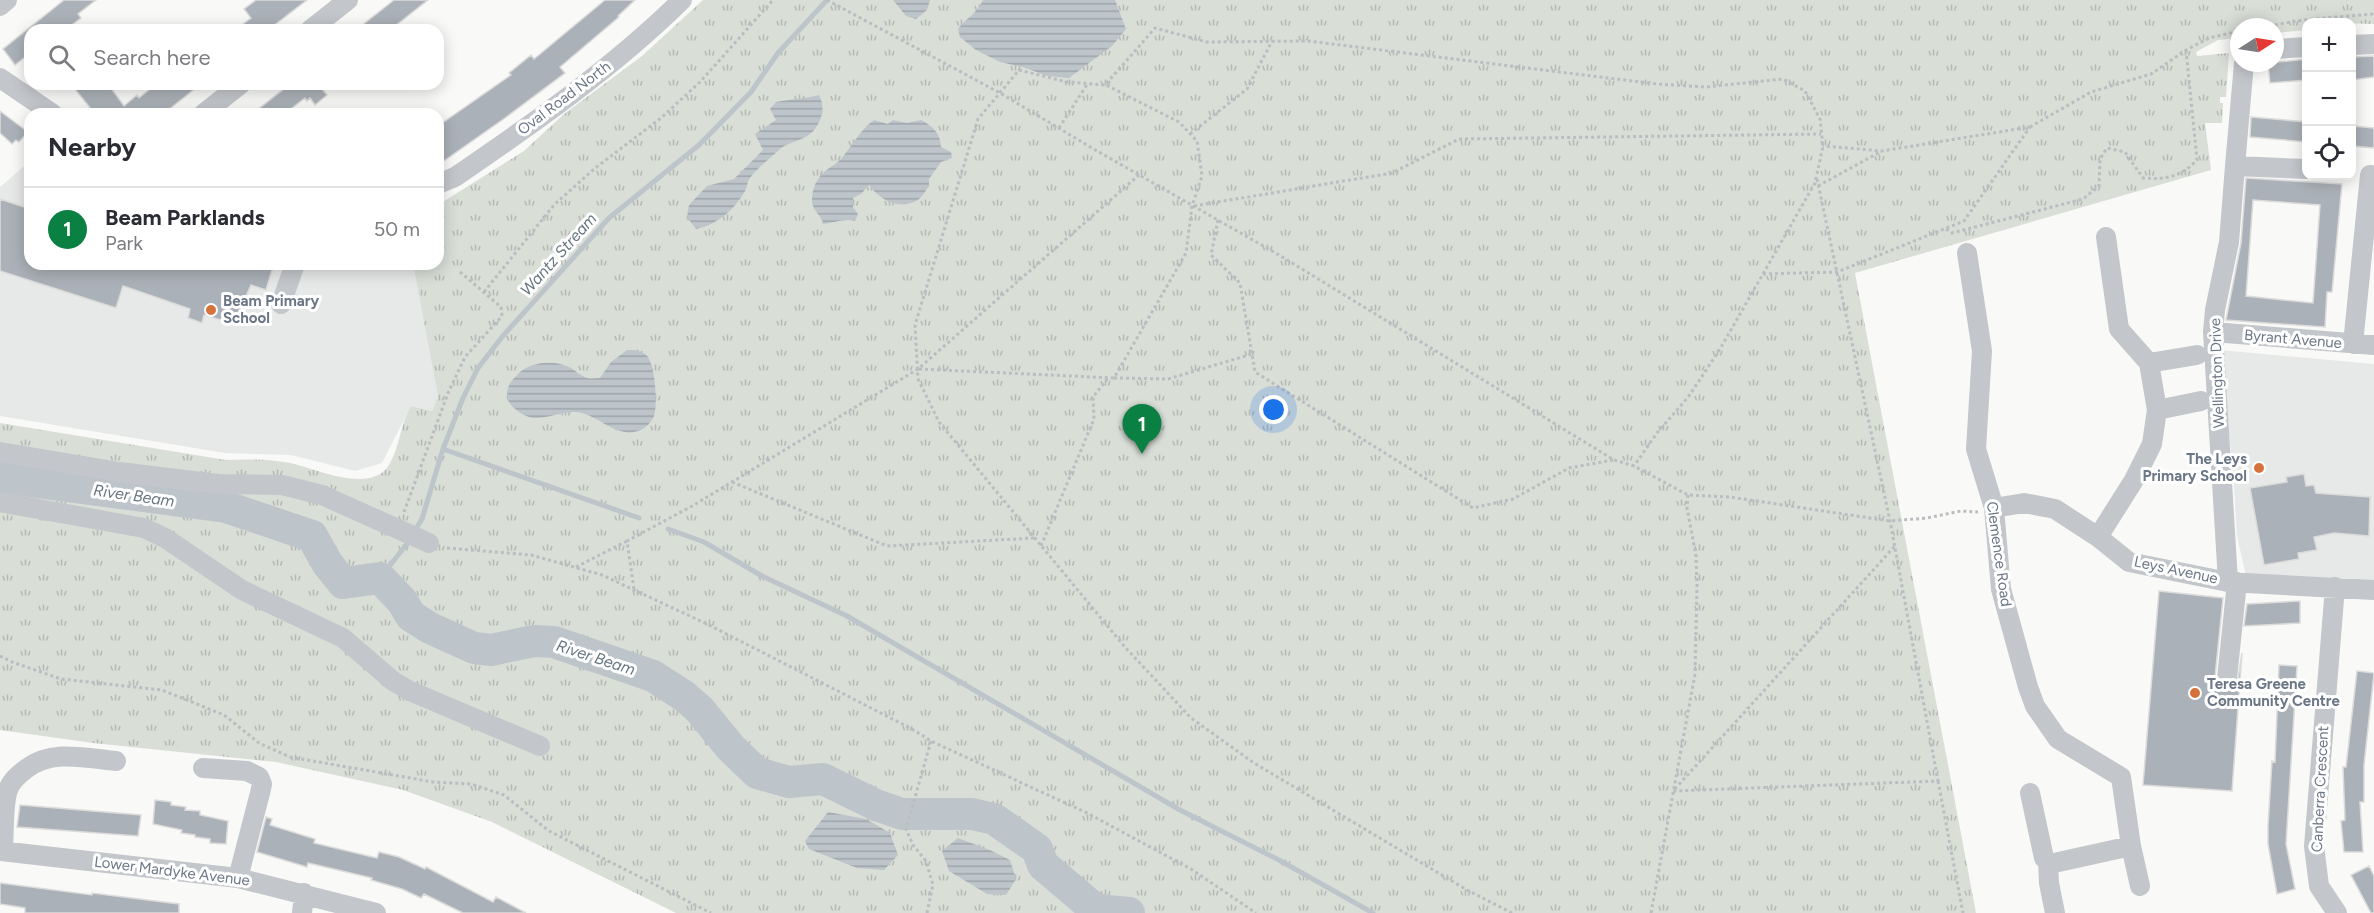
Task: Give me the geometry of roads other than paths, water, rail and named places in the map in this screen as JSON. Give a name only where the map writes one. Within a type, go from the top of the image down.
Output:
[{"type":"street","points":[[0,6],[7,0]]},
{"type":"street","points":[[318,24],[348,0]]},
{"type":"street","name":"Oval Road North","points":[[444,182],[455,177],[555,107],[646,36],[682,0]]},
{"type":"street","points":[[2356,45],[2374,44]]},
{"type":"street","points":[[2284,48],[2302,47]]},
{"type":"street","name":"Wellington Drive","points":[[2227,678],[2233,582],[2213,333],[2215,310],[2229,242],[2243,72]]},
{"type":"street","points":[[0,78],[44,108]]},
{"type":"street","points":[[211,108],[233,90]]},
{"type":"street","points":[[2235,166],[2302,169]]},
{"type":"street","points":[[2353,344],[2365,175]]},
{"type":"street","points":[[2098,537],[2134,480],[2152,444],[2157,410],[2149,363],[2120,329],[2106,237]]},
{"type":"street","name":"Clemence Road","points":[[1967,253],[1982,351],[1976,449],[1994,507],[2001,589],[2035,706],[2058,739],[2121,777],[2131,846],[2140,886]]},
{"type":"street","points":[[281,304],[293,270]]},
{"type":"street","name":"Byrant Avenue","points":[[2213,333],[2374,345]]},
{"type":"street","points":[[2149,363],[2197,355]]},
{"type":"street","points":[[2157,410],[2201,401]]},
{"type":"street","points":[[0,452],[119,472],[218,483],[282,485],[322,495],[429,543]]},
{"type":"street","points":[[0,502],[144,528],[165,538],[242,590],[343,638],[393,681],[410,692],[540,746]]},
{"type":"street","name":"Leys Avenue","points":[[1994,507],[2024,503],[2055,509],[2098,537],[2129,561],[2233,582],[2374,590]]},
{"type":"street","name":"Canberra Crescent","points":[[2335,587],[2314,846],[2319,886],[2337,913]]},
{"type":"street","points":[[2,851],[7,791],[16,776],[35,762],[58,756],[116,761]]},
{"type":"street","points":[[203,768],[247,771],[260,777],[262,784],[238,878]]},
{"type":"street","points":[[2030,793],[2044,858],[2048,862],[2054,863],[2131,846]]},
{"type":"street","name":"Lower Mardyke Avenue","points":[[2,851],[238,878],[376,913]]},
{"type":"street","points":[[2048,862],[2049,883],[2055,913]]},
{"type":"street","points":[[302,913],[304,893]]},
{"type":"waterway","name":"Wantz Stream","points":[[414,532],[422,519],[443,449],[463,398],[478,368],[502,337],[609,218],[699,145],[751,92],[778,53],[827,0]]},
{"type":"waterway","points":[[443,449],[639,518]]},
{"type":"waterway","name":"River Beam","points":[[0,477],[226,507],[312,536],[327,563],[343,583],[380,578],[402,601],[411,616],[430,628],[474,648],[491,650],[534,641],[554,642],[653,676],[684,696],[699,709],[731,748],[757,773],[789,782],[823,779],[876,805],[902,814],[972,814],[994,819],[1037,849],[1043,865],[1096,910],[1129,913]]},
{"type":"waterway","points":[[668,529],[704,542],[762,576],[847,616],[1180,810],[1279,860],[1373,913]]},
{"type":"waterway","name":"Wantz Stream","points":[[380,578],[410,540]]},
{"type":"place","name":"Beam Primary School","points":[[211,310]]},
{"type":"place","name":"Beam Parklands","points":[[1142,454]]},
{"type":"place","name":"The Leys Primary School","points":[[2259,468]]},
{"type":"place","name":"Teresa Greene Community Centre","points":[[2195,693]]}]
